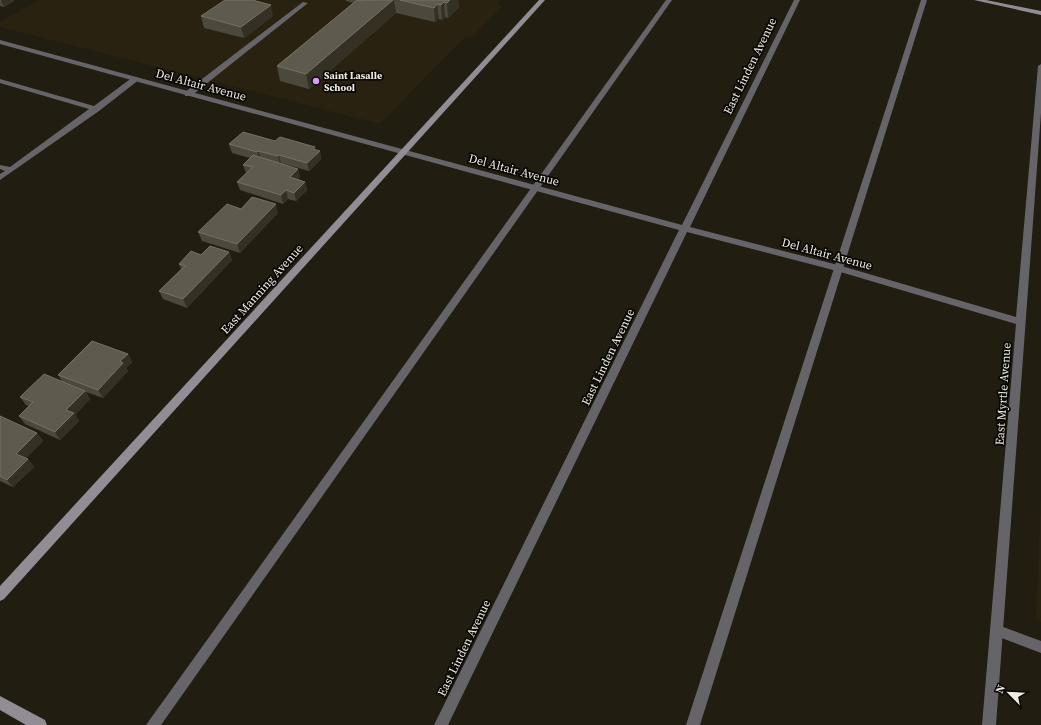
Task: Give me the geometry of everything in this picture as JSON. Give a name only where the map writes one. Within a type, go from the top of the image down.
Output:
[{"type":"main road","name":"East Manning Avenue","points":[[0,595],[542,0]]},
{"type":"main road","points":[[977,0],[1041,13]]},
{"type":"main road","points":[[0,703],[40,725]]},
{"type":"street","points":[[153,725],[669,0]]},
{"type":"street","name":"East Linden Avenue","points":[[441,725],[797,0]]},
{"type":"street","points":[[693,725],[924,0]]},
{"type":"street","points":[[188,94],[305,3]]},
{"type":"street","name":"Del Altair Avenue","points":[[0,42],[685,229],[838,268],[1021,322]]},
{"type":"street","name":"East Myrtle Avenue","points":[[989,725],[998,631],[1041,66]]},
{"type":"street","points":[[0,178],[136,79]]},
{"type":"street","points":[[0,81],[96,109]]},
{"type":"street","points":[[0,167],[11,170]]},
{"type":"street","points":[[998,631],[1041,647]]},
{"type":"shaded area","name":"Saint Lasalle School","points":[[39,0],[501,0],[498,3],[502,7],[473,36],[464,38],[380,124],[0,27],[0,22]]},
{"type":"shaded area","points":[[1041,493],[1041,622],[1036,620]]},
{"type":"building","points":[[225,0],[252,0],[271,5],[241,27],[201,16]]},
{"type":"building","points":[[357,0],[393,0],[306,74],[277,66]]},
{"type":"building","points":[[400,0],[450,0],[441,5],[437,4],[434,8]]},
{"type":"building","points":[[243,132],[275,141],[280,137],[315,147],[313,149],[320,151],[307,163],[229,144]]},
{"type":"building","points":[[253,155],[298,169],[290,177],[305,182],[294,193],[286,190],[281,195],[237,182],[253,167],[243,165]]},
{"type":"building","points":[[252,197],[276,204],[237,244],[198,232],[227,204],[241,209]]},
{"type":"building","points":[[210,246],[229,252],[183,299],[159,291],[185,266],[179,264],[191,251],[201,255]]},
{"type":"building","points":[[92,341],[128,354],[120,361],[123,363],[98,390],[58,375]]},
{"type":"building","points":[[44,374],[85,391],[66,410],[74,413],[55,432],[19,416],[33,402],[20,397]]},
{"type":"building","points":[[0,416],[37,433],[16,454],[28,459],[7,480],[0,476]]},
{"type":"place","name":"Saint Lasalle School","points":[[316,81]]}]
